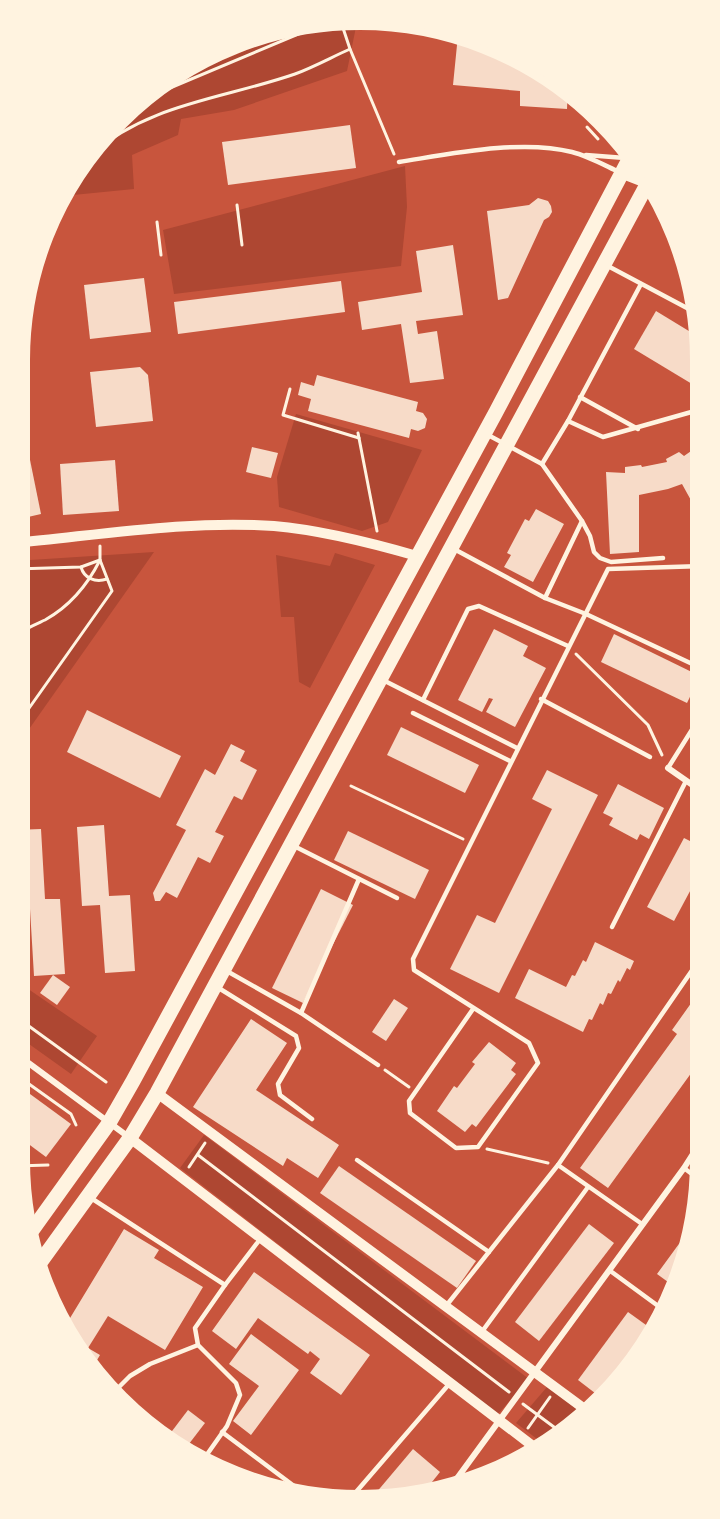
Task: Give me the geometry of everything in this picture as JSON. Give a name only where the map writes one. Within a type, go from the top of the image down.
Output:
[{"type":"main road","points":[[33,1227],[109,1123],[630,163]]},
{"type":"main road","points":[[41,1261],[130,1138],[157,1093],[648,189]]},
{"type":"main road","points":[[417,556],[440,568]]},
{"type":"street","points":[[623,174],[642,180]]},
{"type":"street","points":[[26,542],[174,528],[221,525],[275,526],[334,536],[417,556]]},
{"type":"street","points":[[668,768],[694,786]]},
{"type":"street","points":[[26,1061],[532,1446]]},
{"type":"street","points":[[157,1093],[583,1408]]},
{"type":"street","points":[[455,1480],[694,1152]]},
{"type":"lane","points":[[398,162],[533,147],[580,155],[625,157]]},
{"type":"lane","points":[[580,155],[623,174]]},
{"type":"lane","points":[[605,264],[691,309]]},
{"type":"lane","points":[[542,464],[641,284]]},
{"type":"lane","points":[[580,397],[638,429]]},
{"type":"lane","points":[[568,420],[603,437],[694,412]]},
{"type":"lane","points":[[483,433],[542,464],[582,521],[590,536],[594,552],[600,558],[611,562],[663,558]]},
{"type":"lane","points":[[545,598],[582,521]]},
{"type":"lane","points":[[452,548],[545,598],[586,614],[694,665]]},
{"type":"lane","points":[[473,1009],[409,1101],[410,1113],[456,1148],[478,1147],[538,1063],[529,1043],[414,970],[413,959],[608,569],[694,566]]},
{"type":"lane","points":[[423,700],[468,609],[479,606],[568,646]]},
{"type":"lane","points":[[381,678],[517,748]]},
{"type":"lane","points":[[541,699],[650,757]]},
{"type":"lane","points":[[413,713],[510,761]]},
{"type":"lane","points":[[668,768],[694,726]]},
{"type":"lane","points":[[612,927],[686,781]]},
{"type":"lane","points":[[291,844],[397,898]]},
{"type":"lane","points":[[301,1013],[359,879]]},
{"type":"lane","points":[[446,1306],[558,1165],[694,968]]},
{"type":"lane","points":[[224,969],[301,1013],[378,1065]]},
{"type":"lane","points":[[215,985],[296,1036],[299,1048],[278,1084],[280,1095],[312,1119]]},
{"type":"lane","points":[[357,1160],[489,1252]]},
{"type":"lane","points":[[558,1165],[642,1224]]},
{"type":"lane","points":[[684,1168],[694,1176]]},
{"type":"lane","points":[[481,1333],[588,1187]]},
{"type":"lane","points":[[89,1197],[225,1285]]},
{"type":"lane","points":[[206,1456],[227,1425],[240,1395],[236,1383],[198,1345],[195,1328],[261,1238]]},
{"type":"lane","points":[[609,1270],[660,1307]]},
{"type":"lane","points":[[117,1389],[130,1376],[150,1364],[198,1345]]},
{"type":"lane","points":[[355,1494],[450,1383]]},
{"type":"lane","points":[[222,1432],[295,1487]]},
{"type":"path","points":[[342,26],[398,162]]},
{"type":"path","points":[[160,92],[310,29]]},
{"type":"path","points":[[110,138],[144,119],[295,74],[350,49]]},
{"type":"path","points":[[587,128],[598,139]]},
{"type":"path","points":[[237,205],[242,245]]},
{"type":"path","points":[[157,222],[161,255]]},
{"type":"path","points":[[290,389],[283,416],[358,435],[379,542]]},
{"type":"path","points":[[26,569],[81,567],[100,560]]},
{"type":"path","points":[[26,711],[112,591],[100,560]]},
{"type":"path","points":[[26,628],[59,611],[78,595],[91,579],[100,560]]},
{"type":"path","points":[[81,567],[83,573],[91,579],[99,581],[107,579]]},
{"type":"path","points":[[568,646],[648,725],[668,768]]},
{"type":"path","points":[[351,786],[470,842]]},
{"type":"path","points":[[26,1024],[106,1082]]},
{"type":"path","points":[[378,1065],[415,1092]]},
{"type":"path","points":[[26,1082],[71,1114],[76,1125]]},
{"type":"path","points":[[478,1147],[558,1165]]},
{"type":"path","points":[[198,1155],[557,1429]]},
{"type":"path","points":[[26,1166],[48,1165]]},
{"type":"path","points":[[522,1437],[556,1388]]},
{"type":"shaded area","points":[[359,26],[356,27],[347,71],[234,110],[181,119],[178,135],[132,155],[134,189],[69,195],[95,156],[123,123],[181,78],[283,35],[316,28]]},
{"type":"shaded area","points":[[273,37],[196,68],[232,51]]},
{"type":"shaded area","points":[[405,166],[407,207],[401,266],[174,294],[163,230]]},
{"type":"shaded area","points":[[296,414],[422,450],[388,522],[362,531],[279,507],[277,477]]},
{"type":"shaded area","points":[[154,552],[26,733],[26,560]]},
{"type":"shaded area","points":[[335,553],[375,565],[310,688],[299,682],[294,617],[281,617],[276,555],[330,566]]},
{"type":"shaded area","points":[[26,988],[97,1036],[71,1074],[26,1042]]},
{"type":"shaded area","points":[[204,1135],[529,1379],[498,1414],[180,1168]]},
{"type":"shaded area","points":[[547,1387],[580,1411],[540,1441],[516,1423]]},
{"type":"building","points":[[458,40],[488,51],[527,70],[567,98],[567,109],[520,106],[520,91],[453,85]]},
{"type":"building","points":[[350,125],[356,168],[228,185],[222,142]]},
{"type":"building","points":[[538,198],[548,201],[552,212],[544,220],[508,298],[498,300],[487,211],[529,205]]},
{"type":"building","points":[[453,245],[463,315],[416,321],[418,334],[437,331],[444,379],[410,383],[401,324],[362,330],[358,302],[422,292],[416,251]]},
{"type":"building","points":[[144,278],[151,332],[90,339],[84,285]]},
{"type":"building","points":[[341,281],[345,312],[178,334],[174,302]]},
{"type":"building","points":[[656,311],[694,334],[694,385],[634,349]]},
{"type":"building","points":[[26,345],[27,445],[26,445]]},
{"type":"building","points":[[140,367],[148,375],[153,421],[96,427],[90,372]]},
{"type":"building","points":[[317,375],[418,402],[416,411],[423,413],[427,419],[425,428],[418,431],[411,429],[409,438],[308,411],[311,399],[298,395],[301,382],[314,386]]},
{"type":"building","points":[[252,447],[278,453],[271,478],[246,472]]},
{"type":"building","points":[[694,449],[694,506],[682,484],[639,495],[639,552],[610,554],[606,472],[625,473],[625,467],[641,465],[642,467],[667,462],[666,459],[679,452],[684,456]]},
{"type":"building","points":[[29,455],[41,514],[26,517],[26,456]]},
{"type":"building","points":[[115,460],[119,511],[63,515],[60,464]]},
{"type":"building","points":[[536,509],[564,524],[533,582],[504,567],[511,555],[507,553],[525,519],[529,521]]},
{"type":"building","points":[[494,629],[528,646],[523,656],[546,668],[515,727],[486,712],[493,699],[489,698],[482,712],[458,700]]},
{"type":"building","points":[[614,634],[694,673],[694,688],[687,703],[601,662]]},
{"type":"building","points":[[87,710],[181,756],[160,798],[67,752]]},
{"type":"building","points":[[401,727],[479,765],[465,793],[387,755]]},
{"type":"building","points":[[231,744],[245,751],[240,761],[257,770],[242,800],[234,796],[215,832],[224,836],[210,863],[198,857],[177,898],[166,892],[160,901],[155,901],[153,893],[186,830],[176,825],[205,769],[215,775]]},
{"type":"building","points":[[547,770],[598,795],[499,993],[450,969],[477,915],[495,923],[552,809],[532,799]]},
{"type":"building","points":[[618,784],[664,808],[649,839],[640,834],[637,840],[609,825],[613,818],[603,813]]},
{"type":"building","points":[[104,825],[109,896],[130,895],[135,971],[105,973],[100,905],[82,906],[77,827]]},
{"type":"building","points":[[41,829],[45,899],[60,899],[65,974],[34,976],[30,909],[26,909],[26,830]]},
{"type":"building","points":[[348,831],[429,870],[415,899],[334,860]]},
{"type":"building","points":[[684,838],[694,843],[694,884],[674,921],[647,907]]},
{"type":"building","points":[[321,889],[353,905],[303,1003],[272,988]]},
{"type":"building","points":[[595,942],[634,961],[630,970],[627,968],[620,982],[618,980],[611,994],[608,993],[603,1005],[600,1003],[583,1032],[515,998],[529,969],[566,987],[583,960],[586,962]]},
{"type":"building","points":[[53,975],[70,987],[57,1005],[40,993]]},
{"type":"building","points":[[394,999],[408,1008],[386,1041],[372,1032]]},
{"type":"building","points":[[694,999],[694,1069],[608,1188],[580,1168],[677,1034],[672,1030]]},
{"type":"building","points":[[251,1019],[287,1043],[256,1090],[339,1145],[318,1178],[287,1158],[283,1166],[193,1107]]},
{"type":"building","points":[[489,1042],[516,1063],[511,1070],[516,1074],[476,1127],[472,1124],[465,1132],[437,1111],[454,1086],[457,1088],[475,1064],[472,1062]]},
{"type":"building","points":[[26,1091],[71,1124],[46,1157],[26,1142]]},
{"type":"building","points":[[339,1166],[476,1261],[457,1288],[320,1193]]},
{"type":"building","points":[[589,1224],[614,1243],[539,1341],[515,1322]]},
{"type":"building","points":[[124,1229],[159,1250],[154,1258],[203,1287],[165,1350],[108,1316],[88,1348],[100,1355],[95,1363],[68,1322]]},
{"type":"building","points":[[686,1235],[670,1284],[657,1274]]},
{"type":"building","points":[[254,1272],[370,1355],[341,1395],[310,1373],[320,1359],[310,1351],[308,1354],[258,1318],[236,1349],[212,1331]]},
{"type":"building","points":[[628,1312],[649,1327],[625,1363],[598,1395],[578,1380]]},
{"type":"building","points":[[251,1334],[299,1370],[251,1435],[233,1421],[259,1386],[229,1364]]},
{"type":"building","points":[[188,1410],[205,1423],[188,1446],[170,1434]]},
{"type":"building","points":[[413,1449],[440,1472],[429,1486],[376,1493]]}]
